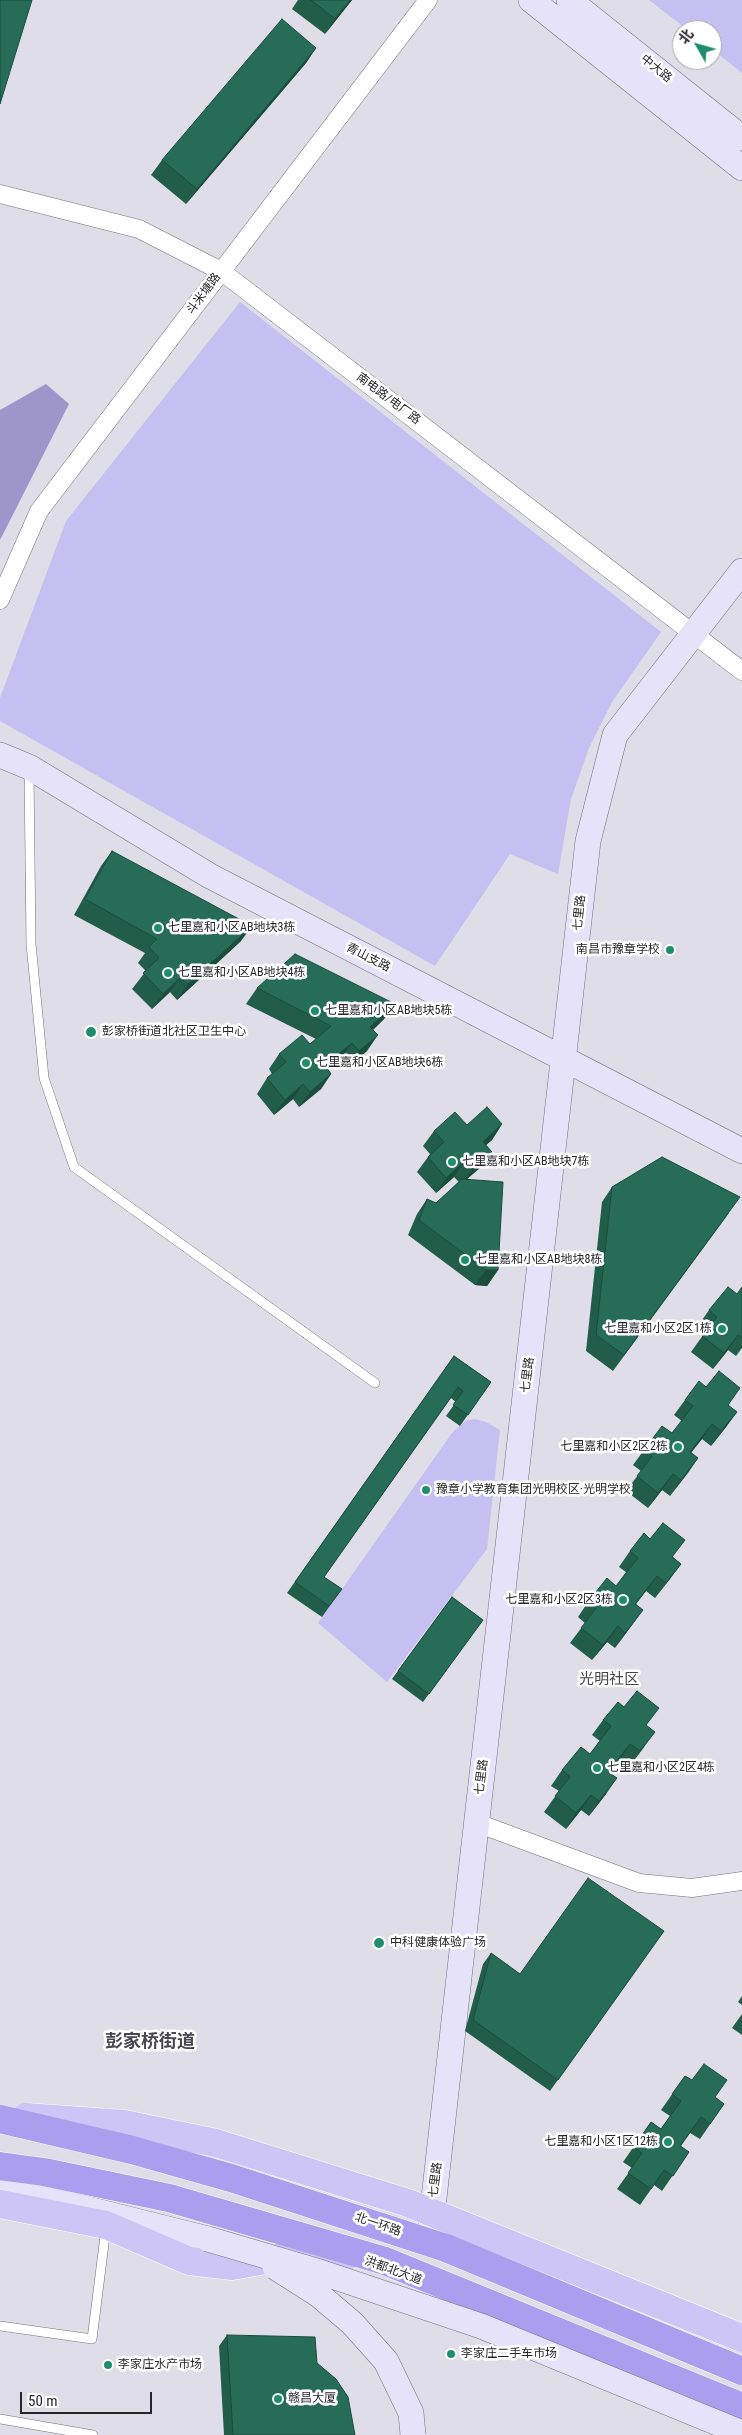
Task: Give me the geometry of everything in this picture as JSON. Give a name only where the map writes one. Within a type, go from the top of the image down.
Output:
[{"type":"highway","name":"北一环路","points":[[0,2119],[132,2150],[231,2178],[418,2239],[455,2252],[742,2371]]},
{"type":"highway","points":[[0,2166],[44,2172],[169,2198],[385,2261],[742,2407]]},
{"type":"main road","points":[[0,2115],[124,2124],[216,2143],[408,2203],[742,2338]]},
{"type":"main road","points":[[0,2130],[156,2163],[209,2158],[245,2162],[430,2224],[742,2352]]},
{"type":"main road","name":"洪都北大道","points":[[0,2204],[106,2225],[189,2261],[232,2266],[299,2254],[325,2254],[368,2261],[742,2414]]},
{"type":"street","name":"斗米塘路","points":[[0,600],[39,511],[428,0]]},
{"type":"street","points":[[532,0],[742,168]]},
{"type":"street","name":"中大路","points":[[569,0],[742,138]]},
{"type":"street","name":"南电路/电厂路","points":[[0,194],[139,229],[221,271],[742,671]]},
{"type":"street","name":"七里路","points":[[430,2224],[588,841],[614,735],[742,571]]},
{"type":"street","name":"青山支路","points":[[0,755],[29,767],[210,876],[742,1151]]},
{"type":"street","points":[[477,1823],[639,1882],[692,1888],[742,1881]]},
{"type":"street","points":[[0,2187],[208,2240],[320,2272],[481,2326],[742,2433]]},
{"type":"street","points":[[208,2240],[272,2265],[319,2295],[352,2323],[386,2361],[411,2413],[413,2435]]},
{"type":"lane","points":[[29,767],[31,944],[44,1078],[74,1167],[375,1383]]},
{"type":"lane","points":[[0,2326],[92,2339],[106,2225]]},
{"type":"lane","points":[[0,2419],[93,2435]]},
{"type":"shaded area","points":[[649,0],[742,0],[742,73],[722,57],[722,20],[675,20]]},
{"type":"shaded area","points":[[240,302],[661,632],[612,702],[589,748],[571,799],[558,874],[510,854],[435,966],[0,721],[0,698],[66,521]]},
{"type":"shaded area","points":[[46,384],[69,404],[0,540],[0,410]]},
{"type":"shaded area","points":[[475,1419],[486,1422],[500,1430],[487,1549],[387,1682],[318,1623],[452,1433],[465,1421]]},
{"type":"building","points":[[0,0],[32,0],[0,104]]},
{"type":"building","points":[[311,0],[350,0],[335,19]]},
{"type":"building","points":[[282,19],[316,48],[197,189],[162,160]]},
{"type":"building","name":"七里嘉和小区AB地块3栋","points":[[112,851],[252,926],[188,984],[181,977],[163,994],[143,973],[159,958],[149,947],[157,939],[85,899]]},
{"type":"building","points":[[295,954],[395,1004],[370,1027],[378,1035],[359,1051],[352,1043],[325,1065],[331,1074],[310,1092],[303,1084],[285,1100],[267,1078],[286,1062],[279,1054],[302,1035],[310,1044],[331,1026],[257,988]]},
{"type":"building","name":"七里嘉和小区AB地块7栋","points":[[487,1107],[502,1124],[483,1142],[492,1152],[472,1169],[465,1161],[446,1178],[428,1157],[444,1142],[434,1131],[455,1112],[467,1125]]},
{"type":"building","points":[[662,1157],[740,1197],[624,1355],[596,1335],[612,1187]]},
{"type":"building","name":"七里嘉和小区AB地块8栋","points":[[462,1179],[503,1182],[498,1270],[486,1270],[419,1220],[427,1199],[436,1203]]},
{"type":"building","name":"七里嘉和小区2区1栋","points":[[728,1287],[737,1294],[742,1287],[742,1338],[738,1335],[724,1353],[702,1336],[717,1317],[709,1310]]},
{"type":"building","points":[[454,1356],[491,1382],[468,1415],[453,1405],[463,1391],[458,1387],[324,1577],[342,1589],[329,1606],[295,1582]]},
{"type":"building","name":"七里嘉和小区2区2栋","points":[[719,1371],[740,1388],[728,1405],[737,1412],[721,1431],[712,1424],[690,1452],[698,1458],[681,1480],[673,1474],[658,1493],[637,1476],[652,1456],[644,1450],[662,1426],[672,1433],[693,1406],[685,1400],[699,1381],[706,1387]]},
{"type":"building","name":"七里嘉和小区2区3栋","points":[[663,1523],[685,1540],[672,1557],[681,1564],[666,1583],[657,1576],[635,1604],[643,1610],[625,1633],[618,1626],[603,1645],[581,1628],[596,1608],[588,1602],[607,1578],[616,1586],[638,1558],[630,1551],[644,1533],[650,1539]]},
{"type":"building","points":[[452,1597],[483,1620],[429,1694],[398,1671]]},
{"type":"building","name":"七里嘉和小区2区4栋","points":[[637,1691],[659,1708],[646,1725],[655,1732],[640,1751],[630,1744],[608,1772],[617,1778],[599,1801],[591,1795],[576,1813],[555,1796],[570,1777],[562,1770],[581,1747],[590,1754],[611,1726],[603,1720],[618,1702],[624,1707]]},
{"type":"building","points":[[588,1878],[664,1931],[558,2080],[473,2020],[491,1953],[520,1974]]},
{"type":"building","name":"七里嘉和小区1区12栋","points":[[704,2064],[727,2080],[715,2097],[724,2104],[710,2124],[701,2117],[680,2146],[689,2152],[673,2176],[664,2170],[651,2189],[628,2173],[642,2153],[634,2147],[651,2122],[661,2129],[681,2101],[672,2094],[685,2076],[692,2080]]},
{"type":"building","name":"赣昌大厦","points":[[227,2335],[315,2337],[317,2363],[336,2379],[348,2397],[355,2435],[233,2435]]},
{"type":"place","name":"七里嘉和小区AB地块3栋","points":[[158,928]]},
{"type":"place","name":"南昌市豫章学校","points":[[670,950]]},
{"type":"place","name":"七里嘉和小区AB地块4栋","points":[[168,973]]},
{"type":"place","name":"七里嘉和小区AB地块5栋","points":[[315,1011]]},
{"type":"place","name":"彭家桥街道北社区卫生中心","points":[[91,1032]]},
{"type":"place","name":"七里嘉和小区AB地块6栋","points":[[306,1063]]},
{"type":"place","name":"七里嘉和小区AB地块7栋","points":[[452,1162]]},
{"type":"place","name":"七里嘉和小区AB地块8栋","points":[[465,1260]]},
{"type":"place","name":"七里嘉和小区2区1栋","points":[[722,1329]]},
{"type":"place","name":"七里嘉和小区2区2栋","points":[[678,1447]]},
{"type":"place","name":"豫章小学教育集团光明校区·光明学校","points":[[426,1490]]},
{"type":"place","name":"七里嘉和小区2区3栋","points":[[623,1600]]},
{"type":"place","name":"七里嘉和小区2区4栋","points":[[597,1768]]},
{"type":"place","name":"中科健康体验广场","points":[[379,1943]]},
{"type":"place","name":"七里嘉和小区1区12栋","points":[[668,2142]]},
{"type":"place","name":"李家庄二手车市场","points":[[451,2354]]},
{"type":"place","name":"李家庄水产市场","points":[[108,2365]]},
{"type":"place","name":"赣昌大厦","points":[[278,2399]]},
{"type":"district","name":"光明社区","points":[[609,1680]]},
{"type":"district","name":"彭家桥街道","points":[[150,2042]]}]
